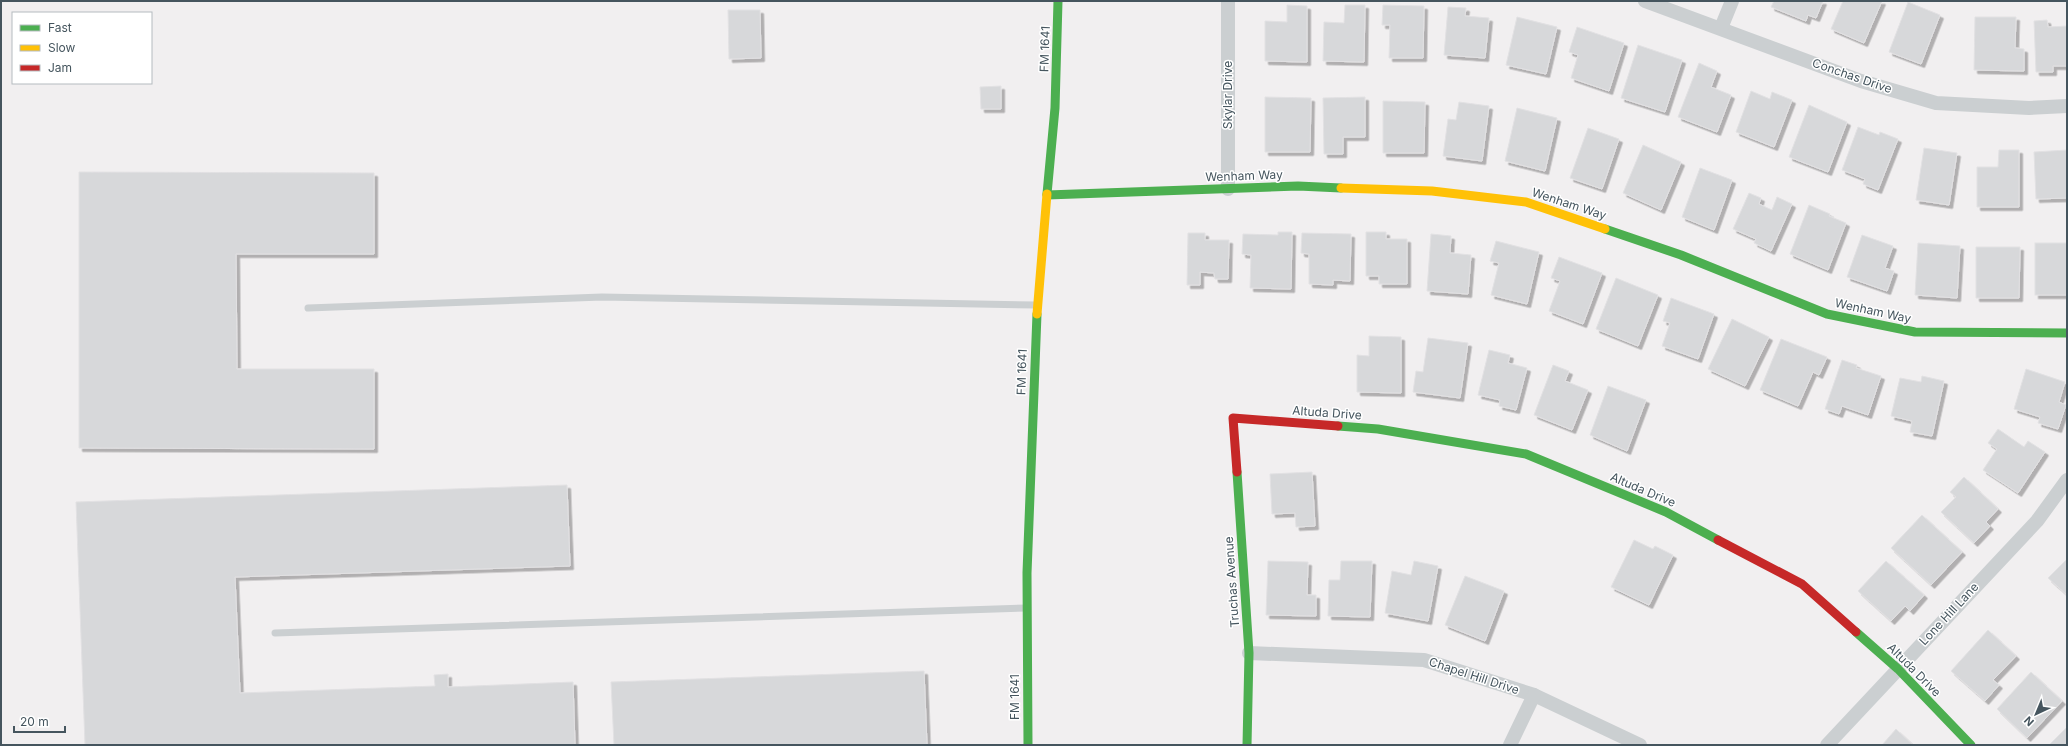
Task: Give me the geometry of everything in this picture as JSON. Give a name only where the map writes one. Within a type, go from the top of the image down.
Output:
[{"type":"street","name":"FM 1641","points":[[1028,745],[1027,608],[1037,305],[1055,108],[1058,1]]},
{"type":"street","name":"Skylar Drive","points":[[1228,1],[1228,189]]},
{"type":"street","name":"Conchas Drive","points":[[1645,1],[1861,81],[1936,103],[2029,108],[2067,106]]},
{"type":"street","points":[[1721,28],[1732,1]]},
{"type":"street","name":"Wenham Way","points":[[1047,195],[1298,186],[1432,191],[1526,202],[1682,255],[1827,314],[1915,332],[2067,333]]},
{"type":"street","name":"Truchas Avenue","points":[[1233,418],[1248,653],[1247,745]]},
{"type":"street","name":"Altuda Drive","points":[[1233,418],[1378,429],[1526,454],[1666,512],[1802,584],[1898,669],[1971,745]]},
{"type":"street","name":"Lone Hill Lane","points":[[1827,745],[2036,521],[2067,480]]},
{"type":"street","name":"Chapel Hill Drive","points":[[1248,653],[1424,660],[1534,695],[1640,745]]},
{"type":"street","points":[[1510,745],[1534,695]]},
{"type":"lane","points":[[308,308],[602,297],[1037,305]]},
{"type":"lane","points":[[275,633],[1027,608]]},
{"type":"building","points":[[1774,1],[1823,1],[1816,18],[1808,15],[1806,21],[1771,7]]},
{"type":"building","points":[[1843,1],[1882,1],[1864,43],[1831,29]]},
{"type":"building","points":[[1908,2],[1940,15],[1921,64],[1889,52]]},
{"type":"building","points":[[1287,5],[1307,6],[1307,62],[1265,61],[1265,21],[1287,22]]},
{"type":"building","points":[[1345,5],[1365,5],[1364,62],[1323,61],[1324,22],[1344,23]]},
{"type":"building","points":[[1383,5],[1424,6],[1423,58],[1389,58],[1390,25],[1382,25]]},
{"type":"building","points":[[1448,7],[1466,8],[1465,16],[1489,18],[1485,58],[1444,55]]},
{"type":"building","points":[[728,10],[760,10],[761,58],[729,59]]},
{"type":"building","points":[[1517,17],[1557,27],[1546,74],[1506,65]]},
{"type":"building","points":[[1975,17],[2016,17],[2015,48],[2024,49],[2024,71],[1974,70]]},
{"type":"building","points":[[2047,20],[2048,27],[2067,26],[2067,66],[2053,66],[2053,72],[2036,72],[2034,21]]},
{"type":"building","points":[[1577,27],[1624,43],[1609,91],[1571,78],[1578,55],[1569,52]]},
{"type":"building","points":[[1638,45],[1682,60],[1665,112],[1621,98]]},
{"type":"building","points":[[1699,63],[1717,71],[1711,87],[1731,95],[1717,132],[1678,117]]},
{"type":"building","points":[[1001,86],[1001,109],[981,109],[980,87]]},
{"type":"building","points":[[1751,91],[1770,99],[1772,92],[1792,100],[1774,147],[1736,132]]},
{"type":"building","points":[[1265,97],[1311,98],[1310,152],[1265,152]]},
{"type":"building","points":[[1365,97],[1365,137],[1343,137],[1343,154],[1324,154],[1323,98]]},
{"type":"building","points":[[1383,101],[1425,102],[1424,153],[1383,153]]},
{"type":"building","points":[[1459,102],[1489,106],[1482,161],[1443,156],[1448,119],[1456,120]]},
{"type":"building","points":[[1809,105],[1847,122],[1828,172],[1789,157]]},
{"type":"building","points":[[1517,108],[1557,118],[1545,171],[1505,161]]},
{"type":"building","points":[[1858,127],[1879,135],[1880,132],[1898,139],[1878,190],[1863,184],[1865,179],[1842,170]]},
{"type":"building","points":[[1588,128],[1619,139],[1602,189],[1570,178]]},
{"type":"building","points":[[1643,145],[1681,162],[1661,210],[1623,193]]},
{"type":"building","points":[[1924,148],[1957,153],[1949,205],[1916,200]]},
{"type":"building","points":[[1999,150],[2019,150],[2019,207],[1977,207],[1977,167],[1998,167]]},
{"type":"building","points":[[2067,150],[2067,198],[2036,199],[2034,152]]},
{"type":"building","points":[[1700,168],[1732,180],[1714,230],[1682,217]]},
{"type":"building","points":[[79,172],[374,173],[374,254],[236,254],[237,369],[374,369],[374,449],[79,448]]},
{"type":"building","points":[[1749,193],[1761,198],[1759,204],[1772,210],[1777,197],[1792,204],[1771,251],[1754,243],[1756,239],[1733,229]]},
{"type":"building","points":[[1809,205],[1846,223],[1828,270],[1790,254]]},
{"type":"building","points":[[1278,232],[1292,232],[1291,289],[1250,288],[1251,255],[1242,254],[1243,234],[1278,235]]},
{"type":"building","points":[[1366,232],[1386,232],[1386,239],[1407,239],[1407,284],[1379,284],[1379,276],[1366,276]]},
{"type":"building","points":[[1188,233],[1205,233],[1205,240],[1229,240],[1228,279],[1215,279],[1214,273],[1200,272],[1200,285],[1187,285]]},
{"type":"building","points":[[1302,233],[1351,234],[1350,281],[1333,280],[1333,285],[1309,284],[1309,254],[1301,253]]},
{"type":"building","points":[[1431,234],[1451,236],[1450,253],[1471,255],[1468,294],[1427,291]]},
{"type":"building","points":[[1862,235],[1893,246],[1885,268],[1894,271],[1887,291],[1847,277]]},
{"type":"building","points":[[1496,241],[1539,252],[1527,304],[1491,295],[1499,263],[1490,261]]},
{"type":"building","points":[[1918,243],[1960,246],[1957,298],[1915,295]]},
{"type":"building","points":[[2035,243],[2067,243],[2067,295],[2035,295]]},
{"type":"building","points":[[1976,247],[2020,247],[2019,298],[1976,298]]},
{"type":"building","points":[[1559,257],[1602,273],[1583,324],[1549,311],[1560,281],[1551,278]]},
{"type":"building","points":[[1616,278],[1658,295],[1638,346],[1596,329]]},
{"type":"building","points":[[1671,298],[1714,314],[1698,359],[1662,346],[1670,323],[1663,321]]},
{"type":"building","points":[[1732,319],[1769,337],[1745,386],[1708,369]]},
{"type":"building","points":[[1369,336],[1401,337],[1401,393],[1357,392],[1357,355],[1369,356]]},
{"type":"building","points":[[1428,338],[1468,343],[1460,398],[1413,392],[1416,371],[1423,372]]},
{"type":"building","points":[[1781,339],[1827,357],[1819,375],[1813,372],[1798,406],[1760,390]]},
{"type":"building","points":[[1489,350],[1510,355],[1508,363],[1527,368],[1516,410],[1499,406],[1500,400],[1478,395]]},
{"type":"building","points":[[1842,360],[1857,365],[1856,368],[1881,376],[1868,415],[1842,406],[1839,414],[1825,409]]},
{"type":"building","points":[[1553,365],[1569,371],[1565,381],[1588,390],[1572,430],[1534,415]]},
{"type":"building","points":[[2026,369],[2065,382],[2059,402],[2066,405],[2058,429],[2038,423],[2040,417],[2014,409]]},
{"type":"building","points":[[1922,376],[1944,381],[1932,436],[1910,432],[1912,421],[1891,416],[1900,378],[1921,382]]},
{"type":"building","points":[[1608,386],[1646,400],[1627,451],[1590,435]]},
{"type":"building","points":[[1998,429],[2024,447],[2028,441],[2045,452],[2018,493],[1983,470],[1997,449],[1988,443]]},
{"type":"building","points":[[1312,472],[1315,526],[1296,527],[1295,513],[1272,514],[1270,474]]},
{"type":"building","points":[[1964,477],[1998,509],[1986,522],[1990,526],[1974,543],[1941,512],[1956,497],[1950,492]]},
{"type":"building","points":[[567,485],[570,566],[235,577],[240,693],[435,686],[434,675],[448,674],[448,687],[573,682],[575,745],[85,745],[76,502]]},
{"type":"building","points":[[1922,515],[1962,552],[1931,585],[1891,548]]},
{"type":"building","points":[[1634,540],[1653,549],[1655,546],[1673,555],[1649,605],[1611,587]]},
{"type":"building","points":[[2067,559],[2067,595],[2048,578]]},
{"type":"building","points":[[1268,561],[1308,562],[1307,595],[1316,595],[1316,616],[1266,615]]},
{"type":"building","points":[[1341,561],[1372,561],[1370,617],[1328,616],[1329,580],[1340,580]]},
{"type":"building","points":[[1414,561],[1438,566],[1428,621],[1385,613],[1392,571],[1411,575]]},
{"type":"building","points":[[1886,561],[1924,595],[1910,611],[1905,606],[1891,621],[1858,591]]},
{"type":"building","points":[[1465,576],[1504,591],[1485,641],[1445,625]]},
{"type":"building","points":[[1988,630],[2016,656],[1993,680],[1999,685],[1985,701],[1951,671]]},
{"type":"building","points":[[924,671],[927,745],[614,745],[611,682]]},
{"type":"building","points":[[2031,672],[2062,701],[2027,738],[1997,709]]},
{"type":"building","points":[[2067,727],[2067,745],[2049,745]]},
{"type":"building","points":[[1896,729],[1913,745],[1882,745]]},
{"type":"traffic: fast","points":[[1047,194],[1055,108],[1058,1]]},
{"type":"traffic: fast","points":[[1047,195],[1298,186],[1341,188]]},
{"type":"traffic: fast","points":[[1605,229],[1681,255],[1827,314],[1915,332],[2067,333]]},
{"type":"traffic: fast","points":[[1028,745],[1027,573],[1037,314]]},
{"type":"traffic: fast","points":[[1338,426],[1378,429],[1526,454],[1666,512],[1718,540]]},
{"type":"traffic: fast","points":[[1237,472],[1249,653],[1247,745]]},
{"type":"traffic: fast","points":[[1856,632],[1898,669],[1971,745]]},
{"type":"traffic: slow","points":[[1341,188],[1432,191],[1526,202],[1605,229]]},
{"type":"traffic: slow","points":[[1037,314],[1047,194]]},
{"type":"traffic: jam","points":[[1237,472],[1233,418],[1338,426]]},
{"type":"traffic: jam","points":[[1718,540],[1802,584],[1856,632]]}]
